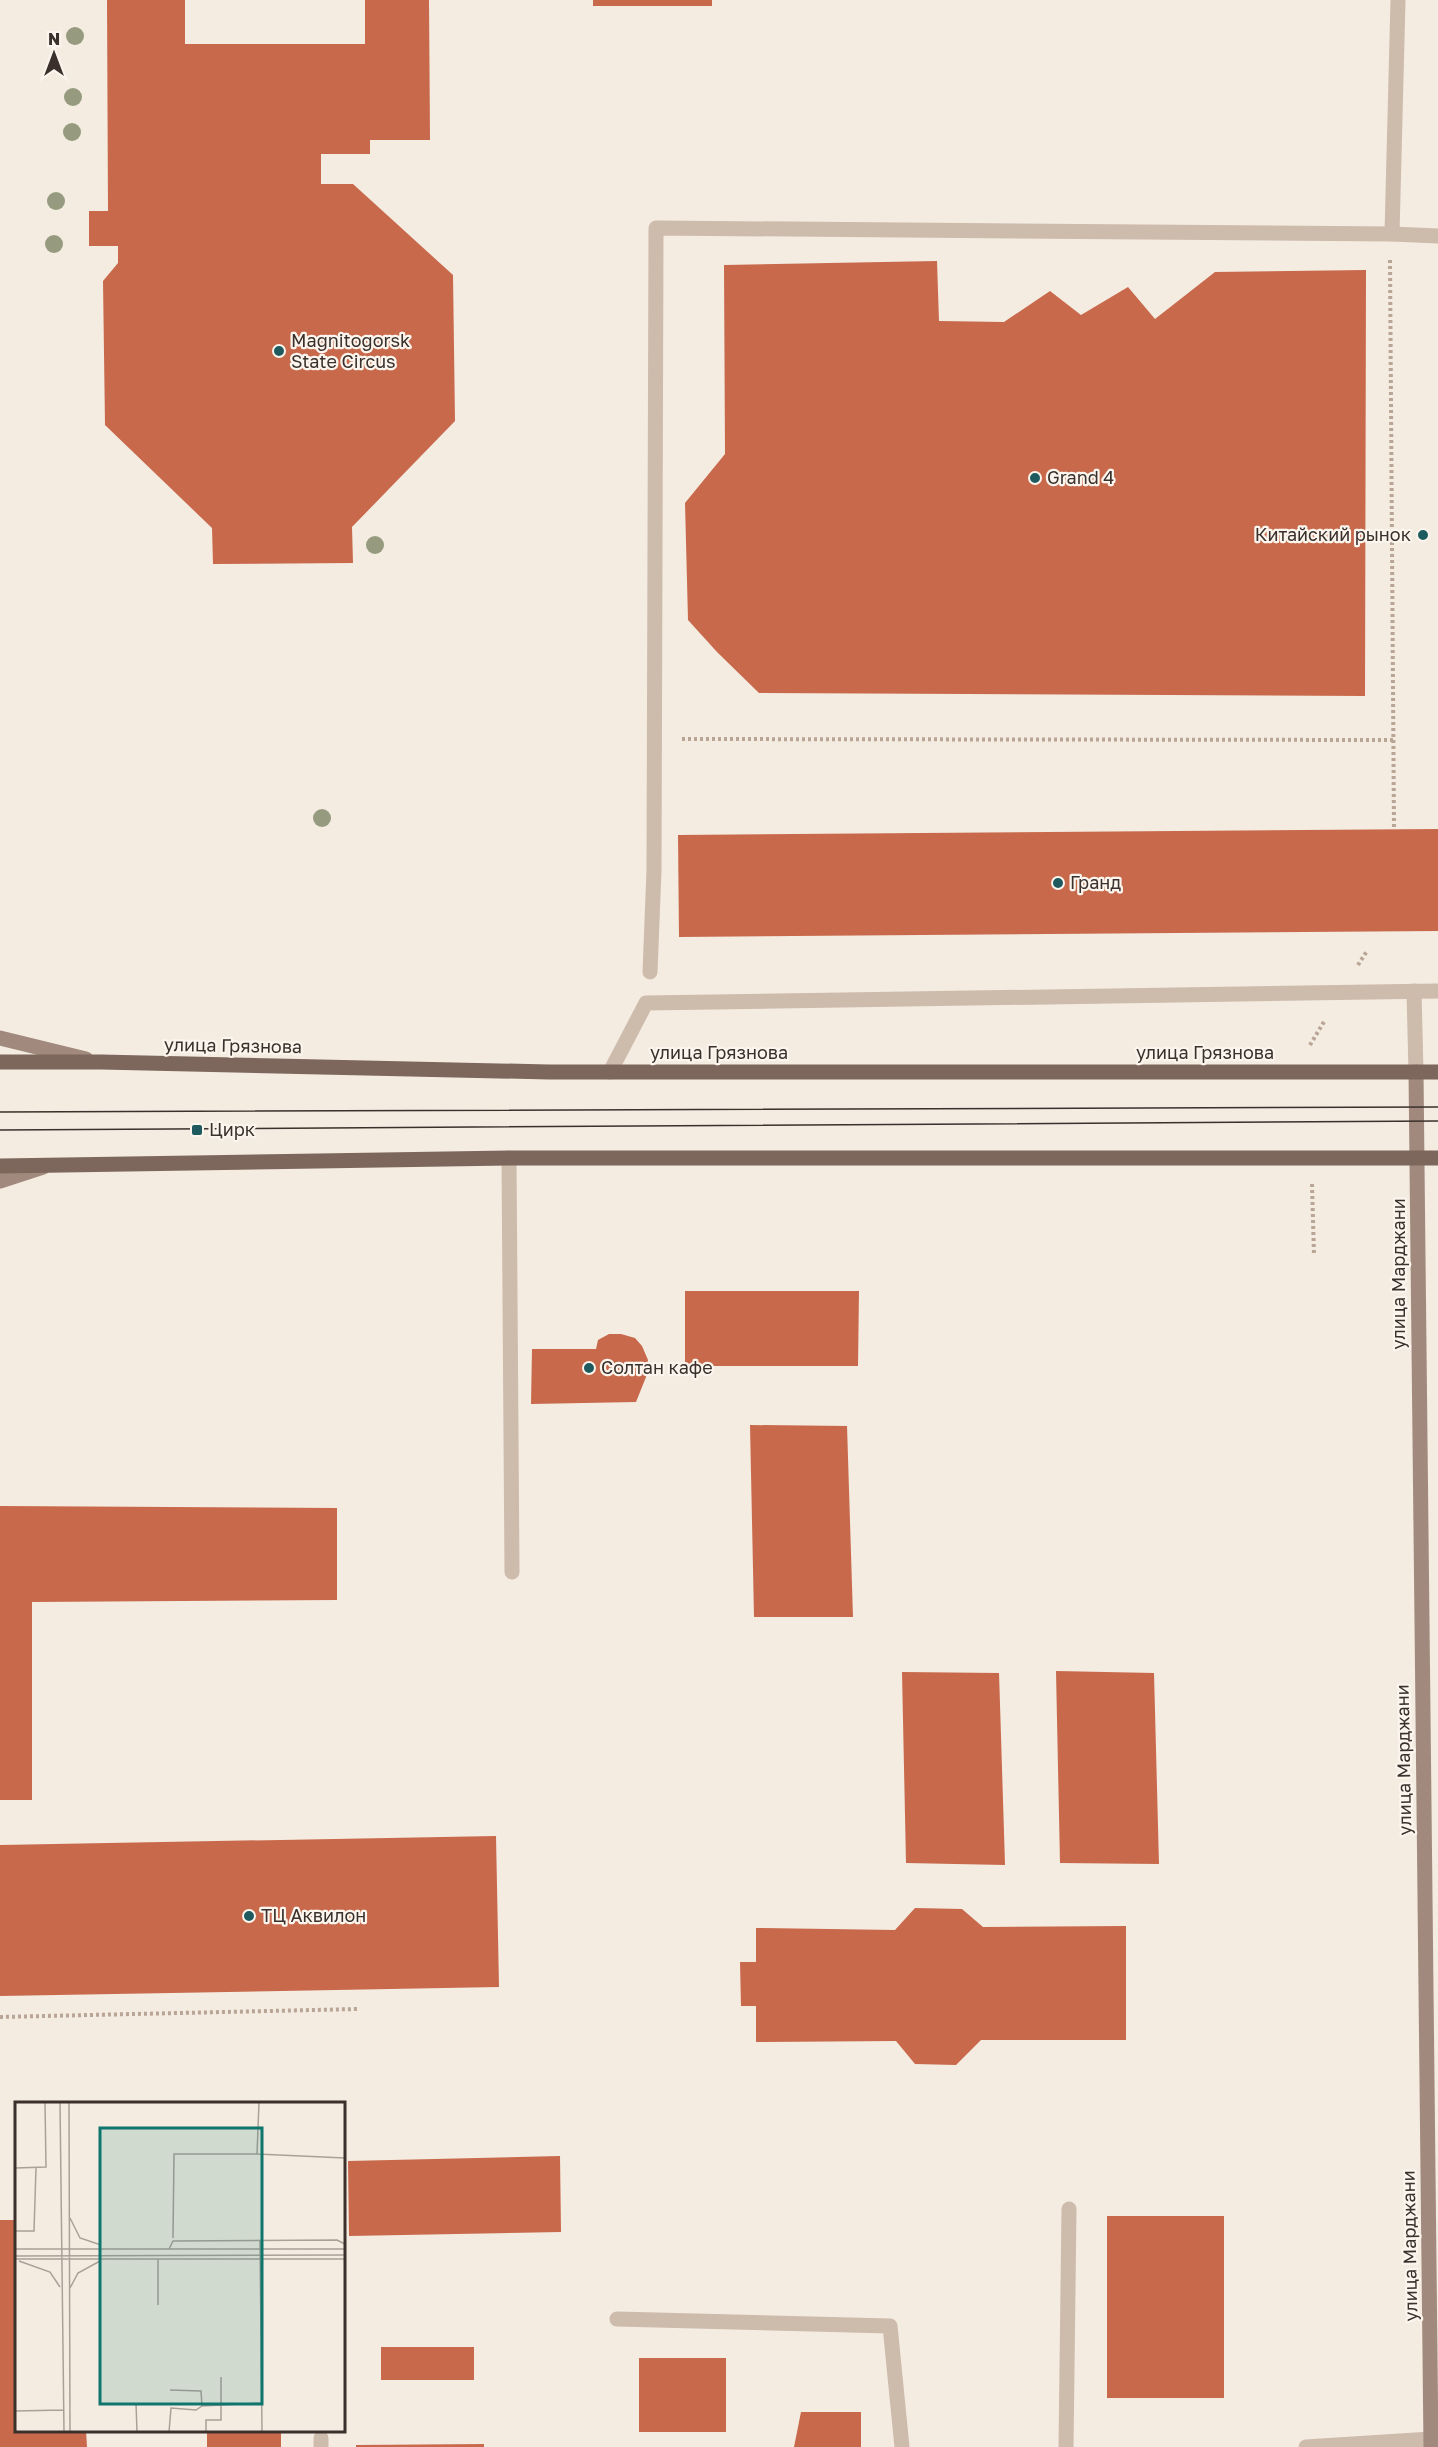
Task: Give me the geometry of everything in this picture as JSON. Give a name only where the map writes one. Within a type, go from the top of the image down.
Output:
[{"type":"main road","name":"улица Грязнова","points":[[0,1062],[610,1072],[1438,1072]]},
{"type":"main road","points":[[0,1166],[509,1158],[1438,1158]]},
{"type":"street","points":[[0,1038],[100,1062]]},
{"type":"street","name":"улица Марджани","points":[[1416,1072],[1431,2443]]},
{"type":"street","points":[[0,1181],[46,1166]]},
{"type":"lane","points":[[1392,234],[1398,0]]},
{"type":"lane","points":[[651,972],[656,228],[1438,236]]},
{"type":"lane","points":[[1414,991],[1416,1072]]},
{"type":"lane","points":[[610,1072],[646,1003],[1438,991]]},
{"type":"lane","points":[[509,1158],[512,1572]]},
{"type":"lane","points":[[1066,2447],[1069,2210]]},
{"type":"lane","points":[[617,2319],[890,2326],[902,2447]]},
{"type":"lane","points":[[1306,2447],[1431,2443]]},
{"type":"path","points":[[1392,234],[1389,273],[1394,829]]},
{"type":"path","points":[[654,739],[1394,740]]},
{"type":"path","points":[[1312,1182],[1314,1255]]},
{"type":"path","points":[[0,2017],[358,2009]]},
{"type":"building","name":"Magnitogorsk State Circus","points":[[107,0],[185,0],[185,44],[365,44],[365,0],[429,0],[430,140],[370,140],[370,154],[321,154],[321,184],[353,184],[453,275],[455,421],[352,527],[353,563],[213,564],[212,528],[105,425],[103,281],[118,263],[118,246],[89,246],[89,211],[108,211]]},
{"type":"building","points":[[593,0],[712,0],[712,6],[593,6]]},
{"type":"building","name":"Grand 4","points":[[937,261],[939,321],[1004,322],[1050,291],[1081,315],[1128,287],[1155,319],[1215,272],[1366,270],[1365,696],[759,693],[717,652],[688,620],[685,503],[725,454],[724,265]]},
{"type":"building","name":"Гранд","points":[[1438,829],[1438,931],[679,937],[678,835]]},
{"type":"building","points":[[685,1291],[859,1291],[858,1366],[685,1366]]},
{"type":"building","name":"Солтан кафе","points":[[609,1334],[621,1334],[635,1338],[642,1346],[648,1360],[646,1377],[636,1402],[531,1404],[532,1349],[596,1349],[598,1340]]},
{"type":"building","points":[[750,1425],[847,1426],[853,1617],[754,1617]]},
{"type":"building","points":[[0,1506],[337,1508],[337,1600],[32,1602],[32,1800],[0,1800]]},
{"type":"building","points":[[1056,1671],[1154,1673],[1159,1864],[1060,1863]]},
{"type":"building","points":[[902,1672],[999,1673],[1005,1865],[906,1863]]},
{"type":"building","name":"ТЦ Аквилон","points":[[496,1836],[499,1987],[0,1996],[0,1845]]},
{"type":"building","points":[[915,1908],[962,1909],[983,1927],[1126,1926],[1126,2040],[981,2040],[956,2065],[915,2064],[896,2041],[756,2042],[756,2006],[741,2006],[740,1962],[756,1962],[756,1928],[895,1930]]},
{"type":"building","points":[[560,2156],[561,2232],[349,2236],[348,2161]]},
{"type":"building","points":[[1107,2216],[1224,2216],[1224,2398],[1107,2398]]},
{"type":"building","points":[[0,2220],[15,2220],[15,2432],[86,2432],[87,2447],[0,2447]]},
{"type":"building","points":[[381,2347],[474,2347],[474,2380],[381,2380]]},
{"type":"building","points":[[639,2358],[726,2358],[726,2432],[639,2432]]},
{"type":"building","points":[[801,2412],[861,2412],[861,2447],[794,2447]]},
{"type":"building","points":[[207,2432],[281,2432],[281,2447],[207,2447]]},
{"type":"building","points":[[484,2444],[484,2447],[356,2447],[356,2445]]},
{"type":"tram line","points":[[0,1112],[1438,1107]]},
{"type":"tram line","points":[[0,1130],[1438,1121]]},
{"type":"place","name":"Magnitogorsk State Circus","points":[[279,351]]},
{"type":"place","name":"Grand 4","points":[[1035,478]]},
{"type":"place","name":"Китайский рынок","points":[[1423,535]]},
{"type":"place","name":"Гранд","points":[[1058,883]]},
{"type":"place","name":"Цирк","points":[[197,1130]]},
{"type":"place","name":"Солтан кафе","points":[[589,1368]]},
{"type":"place","name":"ТЦ Аквилон","points":[[249,1916]]}]
